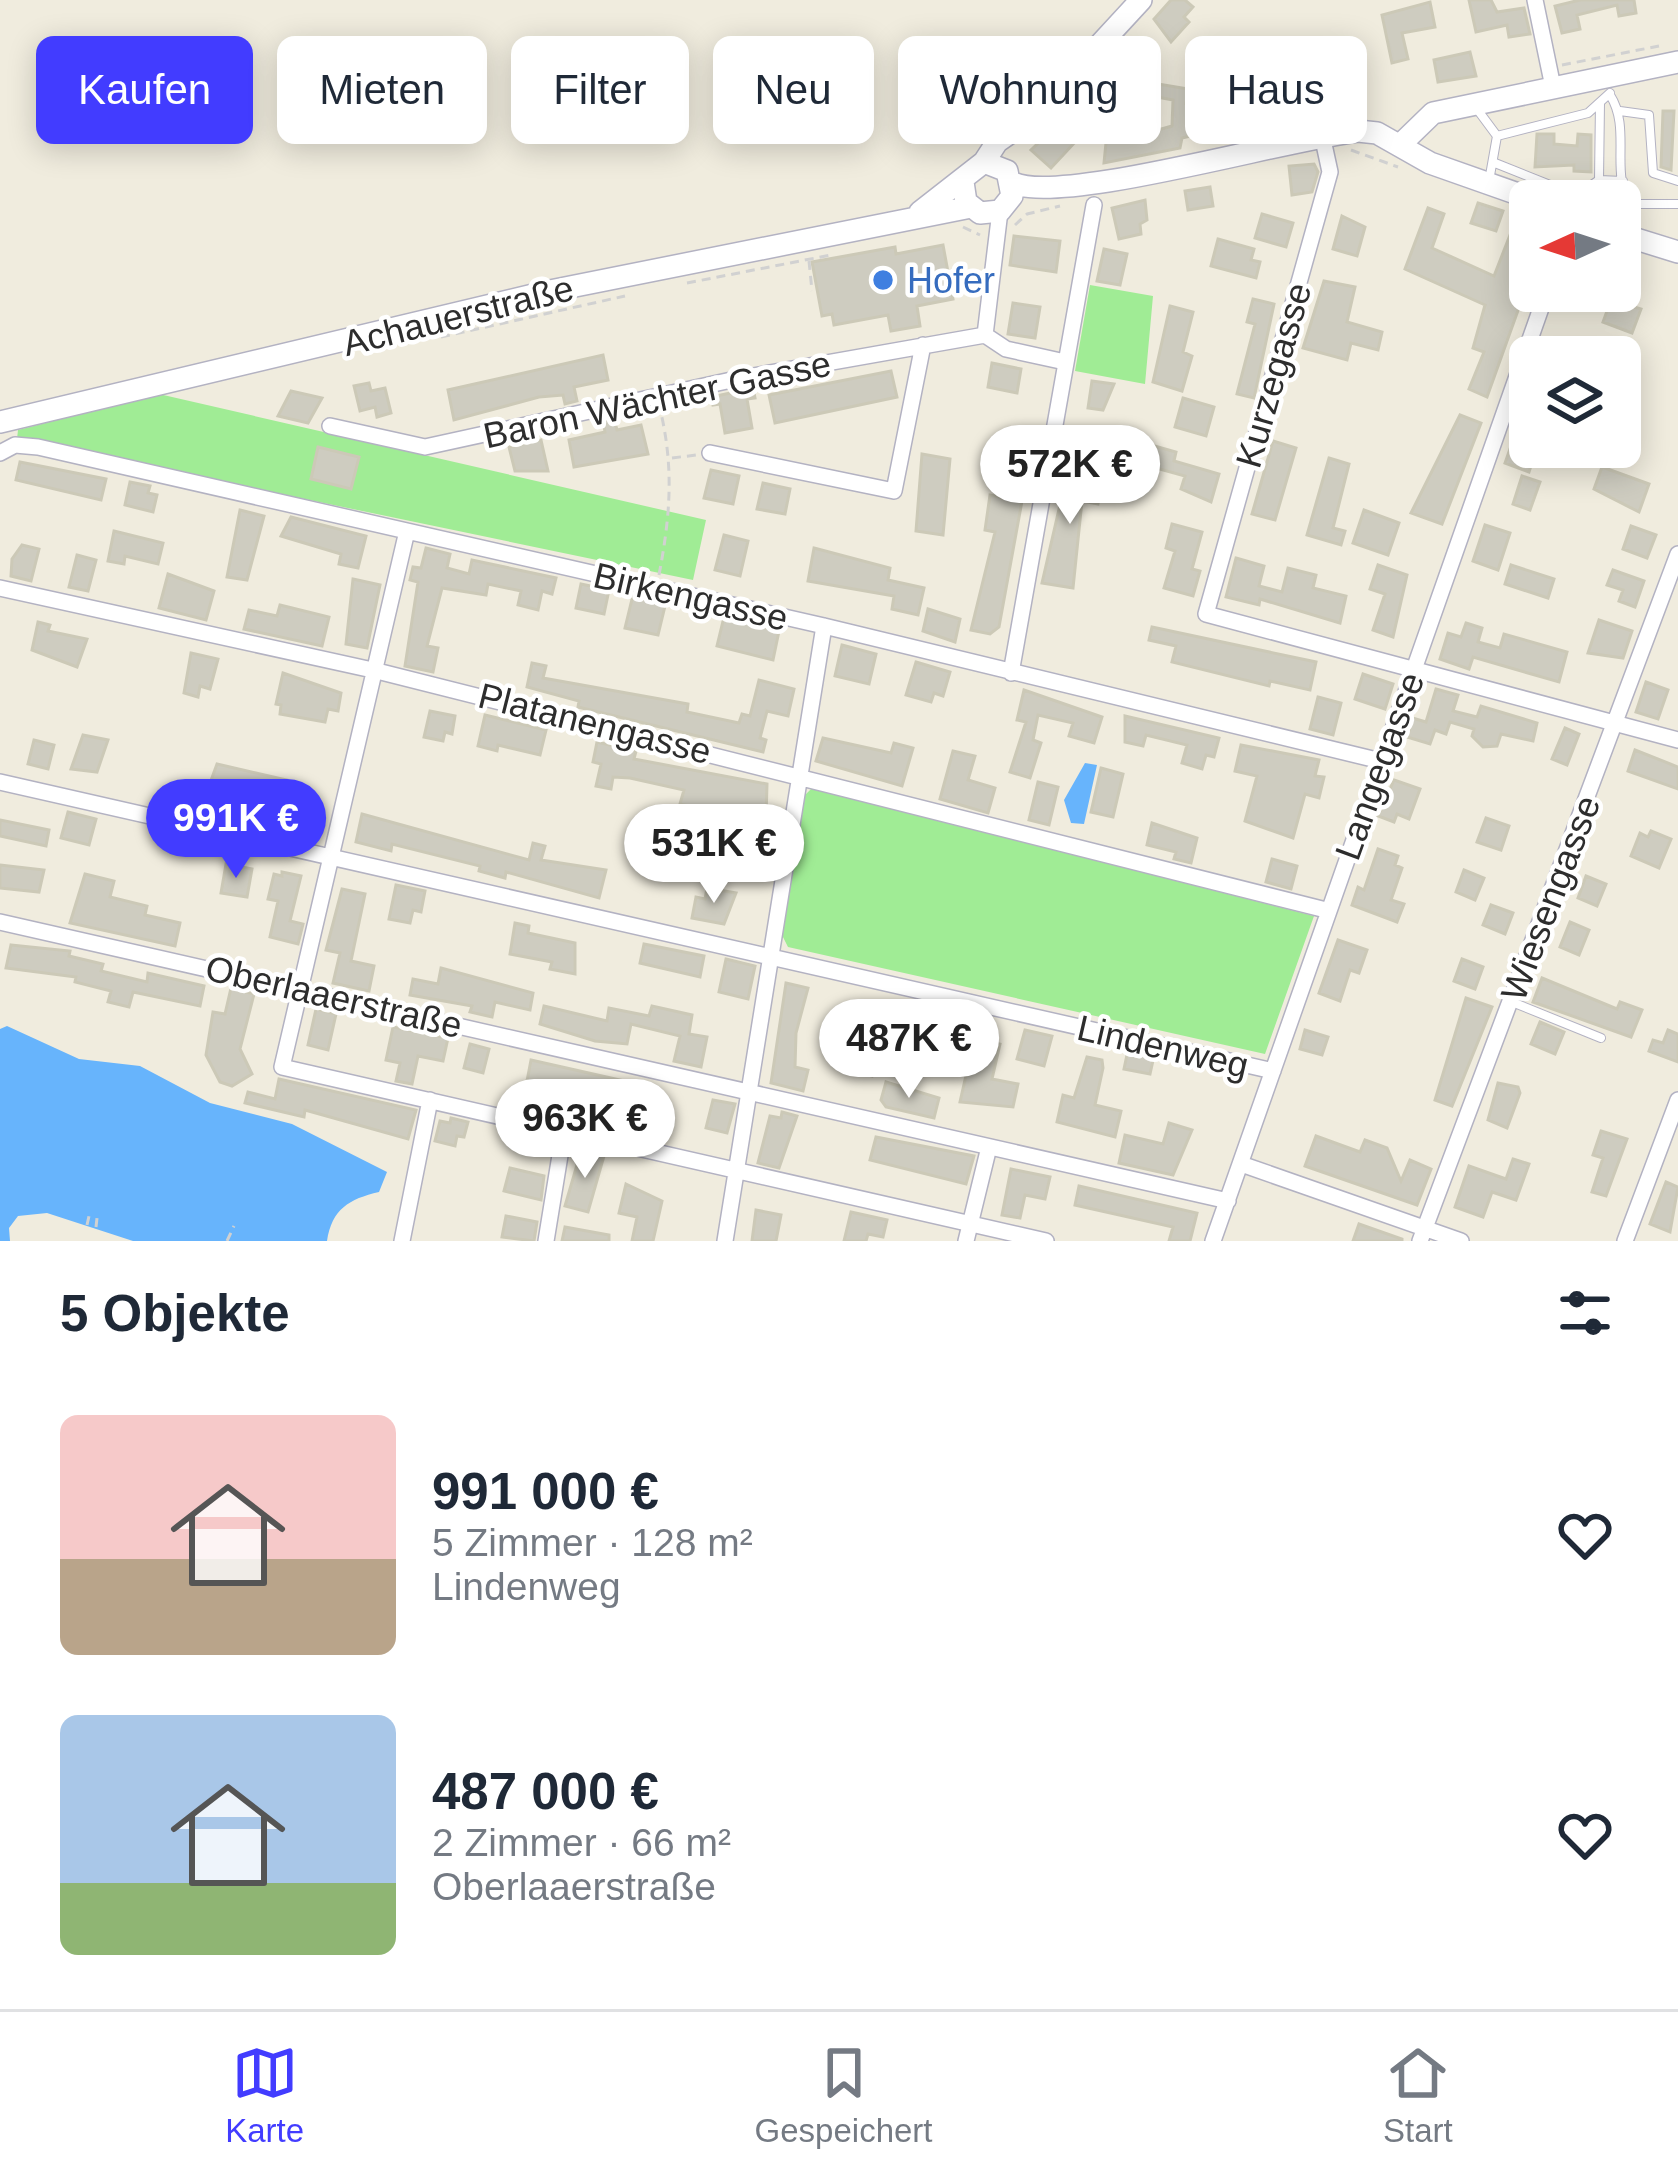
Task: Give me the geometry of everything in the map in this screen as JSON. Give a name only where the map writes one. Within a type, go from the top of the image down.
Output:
[{"type":"street","name":"Achauerstraße","points":[[1107,36],[1141,0]]},
{"type":"street","points":[[1535,0],[1551,78]]},
{"type":"street","points":[[1401,145],[1433,113],[1551,78],[1612,86],[1678,62]]},
{"type":"street","name":"Achauerstraße","points":[[1367,135],[1377,133],[1430,163],[1491,173],[1509,184]]},
{"type":"street","name":"Achauerstraße","points":[[918,214],[963,182],[998,144]]},
{"type":"street","points":[[992,209],[1011,144]]},
{"type":"street","name":"Achauerstraße","points":[[0,422],[550,291],[918,214],[1081,199],[1315,144]]},
{"type":"street","name":"Kurzegasse","points":[[1324,144],[1330,172],[1206,614],[1414,670]]},
{"type":"street","points":[[984,162],[993,254],[985,335],[1006,349],[1065,362]]},
{"type":"street","points":[[963,182],[992,209]]},
{"type":"street","points":[[1011,674],[1065,362],[1081,199]]},
{"type":"street","points":[[1641,241],[1678,252]]},
{"type":"street","name":"Langegasse","points":[[1213,1241],[1244,1165],[1326,910],[1540,312]]},
{"type":"street","name":"Baron Wächter Gasse","points":[[330,426],[425,448],[658,396],[985,335]]},
{"type":"street","points":[[710,453],[894,490],[923,345]]},
{"type":"street","name":"Birkengasse","points":[[0,453],[15,446],[38,447],[824,626],[1381,761]]},
{"type":"street","points":[[407,531],[282,1066],[1046,1241]]},
{"type":"street","name":"Wiesengasse","points":[[1423,1234],[1678,554]]},
{"type":"street","name":"Platanengasse","points":[[0,588],[377,670],[1326,910]]},
{"type":"street","points":[[725,1241],[753,1091],[824,626]]},
{"type":"street","points":[[1414,670],[1678,740]]},
{"type":"street","name":"Lindenweg","points":[[0,782],[1273,1071]]},
{"type":"street","name":"Oberlaaerstraße","points":[[0,922],[1228,1202]]},
{"type":"street","points":[[402,1241],[430,1100]]},
{"type":"street","points":[[1625,1241],[1678,1100]]},
{"type":"street","points":[[546,1241],[564,1131]]},
{"type":"street","points":[[966,1241],[988,1148]]},
{"type":"street","points":[[1244,1165],[1423,1234],[1462,1241]]},
{"type":"lane","points":[[1497,136],[1588,112],[1612,86]]},
{"type":"lane","points":[[1612,86],[1620,111],[1623,180]]},
{"type":"lane","points":[[1599,180],[1600,103]]},
{"type":"lane","points":[[1472,104],[1491,122],[1497,136],[1491,173],[1522,180]]},
{"type":"lane","points":[[1620,111],[1649,115],[1653,173],[1678,181]]},
{"type":"lane","points":[[1641,204],[1678,204]]},
{"type":"lane","points":[[1511,1002],[1601,1038]]},
{"type":"path","points":[[1551,78],[1678,43]]},
{"type":"path","points":[[1330,144],[1403,169]]},
{"type":"path","points":[[992,209],[1011,232],[1027,214],[1081,199]]},
{"type":"path","points":[[669,286],[832,254]]},
{"type":"path","points":[[808,260],[812,291]]},
{"type":"path","points":[[421,341],[626,296]]},
{"type":"path","points":[[656,588],[672,508],[672,458],[658,396]]},
{"type":"path","points":[[672,458],[710,453]]},
{"type":"path","points":[[87,1225],[89,1216]]},
{"type":"path","points":[[96,1228],[97,1217]]},
{"type":"path","points":[[227,1241],[234,1226]]},
{"type":"green space","points":[[1090,285],[1153,296],[1145,384],[1075,371]]},
{"type":"green space","points":[[159,394],[706,520],[693,580],[17,439],[18,430]]},
{"type":"green space","points":[[812,788],[1314,916],[1265,1054],[788,947],[782,935],[803,797]]},
{"type":"water","points":[[1085,763],[1097,765],[1084,824],[1071,823],[1064,800]]},
{"type":"water","points":[[7,1026],[79,1059],[140,1066],[210,1103],[292,1124],[387,1172],[379,1192],[344,1207],[327,1241],[133,1241],[47,1213],[18,1216],[9,1228],[10,1241],[0,1241],[0,1029]]},
{"type":"building","points":[[1171,0],[1185,0],[1193,7],[1184,17],[1189,22],[1171,42],[1154,19]]},
{"type":"building","points":[[1469,0],[1491,0],[1497,12],[1524,8],[1530,34],[1509,37],[1507,25],[1476,32]]},
{"type":"building","points":[[1580,0],[1634,0],[1636,13],[1619,16],[1617,5],[1577,15],[1580,29],[1562,33],[1555,6]]},
{"type":"building","points":[[1430,2],[1435,27],[1402,33],[1408,59],[1392,63],[1382,15]]},
{"type":"building","points":[[1470,52],[1476,76],[1438,82],[1434,60]]},
{"type":"building","points":[[1161,84],[1185,88],[1185,137],[1180,148],[1104,163],[1106,144],[1161,144],[1161,129],[1172,126],[1173,100],[1161,98]]},
{"type":"building","points":[[1663,111],[1674,111],[1671,170],[1661,167]]},
{"type":"building","points":[[1537,134],[1554,134],[1554,144],[1577,146],[1578,134],[1591,135],[1591,172],[1574,171],[1574,165],[1535,167]]},
{"type":"building","points":[[1037,144],[1073,144],[1051,168],[1031,150]]},
{"type":"building","points":[[1314,164],[1318,172],[1312,192],[1292,195],[1289,166]]},
{"type":"building","points":[[1210,187],[1213,206],[1188,210],[1185,191]]},
{"type":"building","points":[[1145,200],[1147,220],[1140,224],[1141,234],[1119,239],[1112,208]]},
{"type":"building","points":[[1478,203],[1503,211],[1496,231],[1471,223]]},
{"type":"building","points":[[1428,208],[1444,214],[1432,248],[1494,276],[1509,238],[1509,312],[1517,312],[1487,397],[1469,389],[1484,352],[1473,348],[1485,305],[1405,269]]},
{"type":"building","points":[[1262,214],[1293,223],[1286,247],[1255,238]]},
{"type":"building","points":[[1342,216],[1365,227],[1357,256],[1333,249]]},
{"type":"building","points":[[1014,236],[1060,241],[1056,272],[1010,265]]},
{"type":"building","points":[[1218,239],[1254,249],[1251,260],[1260,262],[1256,278],[1211,266]]},
{"type":"building","name":"Hofer","points":[[943,245],[953,299],[917,306],[920,326],[891,331],[888,315],[834,325],[832,314],[822,316],[812,262],[895,247],[896,254]]},
{"type":"building","points":[[1104,249],[1127,254],[1120,285],[1097,281]]},
{"type":"building","points":[[1324,281],[1355,287],[1347,322],[1382,332],[1378,350],[1351,343],[1347,360],[1303,348]]},
{"type":"building","points":[[1253,299],[1274,304],[1254,398],[1237,394],[1255,324],[1247,322]]},
{"type":"building","points":[[1013,303],[1040,307],[1035,338],[1008,334]]},
{"type":"building","points":[[1170,306],[1193,312],[1183,352],[1192,356],[1182,391],[1153,382]]},
{"type":"building","points":[[1607,312],[1640,312],[1632,333],[1603,322]]},
{"type":"building","points":[[603,355],[608,380],[574,387],[577,401],[565,404],[563,395],[539,397],[454,420],[448,390]]},
{"type":"building","points":[[992,363],[1021,369],[1017,393],[988,387]]},
{"type":"building","points":[[891,371],[897,397],[775,423],[769,395]]},
{"type":"building","points":[[1092,381],[1114,384],[1103,410],[1088,408]]},
{"type":"building","points":[[369,383],[371,391],[385,388],[391,413],[377,417],[375,407],[360,411],[354,386]]},
{"type":"building","points":[[753,388],[755,398],[747,399],[752,428],[725,433],[720,404],[713,405],[712,397]]},
{"type":"building","points":[[291,391],[322,398],[308,423],[278,416]]},
{"type":"building","points":[[1183,398],[1214,407],[1206,436],[1175,427]]},
{"type":"building","points":[[1460,415],[1481,423],[1442,524],[1411,513]]},
{"type":"building","points":[[614,418],[617,430],[641,425],[648,454],[574,467],[569,440],[605,432],[603,420]]},
{"type":"building","points":[[541,440],[548,471],[515,471],[509,447]]},
{"type":"building","points":[[1273,441],[1296,448],[1275,520],[1252,514]]},
{"type":"building","points":[[1151,445],[1176,452],[1174,461],[1219,474],[1211,502],[1181,489],[1185,476],[1145,465]]},
{"type":"building","points":[[318,447],[359,457],[351,489],[311,479]]},
{"type":"building","points":[[922,454],[950,459],[943,535],[916,531]]},
{"type":"building","points":[[1329,458],[1349,464],[1333,528],[1345,531],[1341,545],[1307,535]]},
{"type":"building","points":[[20,462],[106,479],[101,500],[16,480]]},
{"type":"building","points":[[1602,468],[1649,484],[1639,512],[1594,489]]},
{"type":"building","points":[[711,470],[739,476],[733,504],[704,498]]},
{"type":"building","points":[[1068,470],[1103,477],[1098,504],[1082,501],[1073,588],[1042,583]]},
{"type":"building","points":[[1522,476],[1540,482],[1530,510],[1513,504]]},
{"type":"building","points":[[130,482],[150,486],[148,493],[157,495],[153,512],[125,505]]},
{"type":"building","points":[[763,483],[790,489],[785,514],[757,509]]},
{"type":"building","points":[[990,495],[1022,501],[999,627],[990,634],[971,630],[995,532],[985,530]]},
{"type":"building","points":[[240,510],[264,516],[247,580],[227,577]]},
{"type":"building","points":[[1364,510],[1399,523],[1388,555],[1353,543]]},
{"type":"building","points":[[291,517],[366,536],[358,568],[339,564],[341,554],[281,536]]},
{"type":"building","points":[[1172,524],[1202,532],[1192,569],[1200,571],[1193,596],[1164,588],[1175,551],[1166,548]]},
{"type":"building","points":[[1485,525],[1510,533],[1498,570],[1473,561]]},
{"type":"building","points":[[1631,526],[1656,535],[1647,558],[1623,549]]},
{"type":"building","points":[[114,531],[163,543],[158,564],[125,556],[124,564],[108,561]]},
{"type":"building","points":[[724,535],[748,541],[740,576],[715,570]]},
{"type":"building","points":[[22,545],[39,549],[31,581],[11,576],[12,559]]},
{"type":"building","points":[[426,548],[450,554],[447,568],[469,574],[472,560],[556,578],[552,594],[542,591],[538,610],[518,605],[521,591],[488,584],[486,595],[442,588],[427,646],[438,648],[433,672],[405,666],[418,582],[410,580],[413,567],[421,568]]},
{"type":"building","points":[[814,548],[890,568],[888,580],[924,588],[918,615],[892,609],[894,596],[808,581]]},
{"type":"building","points":[[77,555],[96,560],[88,591],[69,587]]},
{"type":"building","points":[[1236,558],[1264,566],[1259,586],[1282,592],[1288,568],[1316,575],[1313,588],[1346,596],[1340,623],[1260,599],[1259,605],[1226,597]]},
{"type":"building","points":[[1378,565],[1407,575],[1393,637],[1373,630],[1385,594],[1370,589]]},
{"type":"building","points":[[1511,565],[1554,579],[1548,598],[1505,584]]},
{"type":"building","points":[[1613,570],[1644,581],[1635,607],[1619,601],[1623,590],[1607,585]]},
{"type":"building","points":[[168,574],[214,591],[206,620],[159,608]]},
{"type":"building","points":[[353,579],[380,585],[367,648],[346,644]]},
{"type":"building","points":[[581,584],[609,590],[604,614],[576,608]]},
{"type":"building","points":[[633,595],[666,602],[658,635],[625,628]]},
{"type":"building","points":[[280,605],[329,617],[322,646],[244,629],[249,610],[277,616]]},
{"type":"building","points":[[928,609],[960,619],[955,642],[923,631]]},
{"type":"building","points":[[724,617],[779,631],[773,660],[717,646]]},
{"type":"building","points":[[1599,620],[1632,631],[1623,658],[1588,653]]},
{"type":"building","points":[[38,622],[50,625],[48,631],[87,639],[77,667],[32,650]]},
{"type":"building","points":[[1466,623],[1482,628],[1478,642],[1500,648],[1504,634],[1567,652],[1559,682],[1473,657],[1469,669],[1440,659],[1448,633],[1461,637]]},
{"type":"building","points":[[1152,627],[1316,662],[1310,690],[1270,681],[1269,686],[1172,662],[1176,646],[1149,640]]},
{"type":"building","points":[[842,645],[876,654],[869,684],[835,676]]},
{"type":"building","points":[[191,653],[218,659],[210,689],[200,686],[198,697],[184,693]]},
{"type":"building","points":[[916,662],[950,672],[943,696],[934,693],[931,702],[906,695]]},
{"type":"building","points":[[532,663],[546,666],[543,678],[688,704],[687,712],[739,723],[742,714],[750,716],[759,680],[794,689],[788,716],[767,711],[760,738],[766,740],[763,752],[578,707],[579,701],[527,687]]},
{"type":"building","points":[[283,673],[341,693],[338,711],[328,709],[325,722],[280,714],[281,705],[276,704]]},
{"type":"building","points":[[1363,674],[1393,684],[1385,709],[1355,699]]},
{"type":"building","points":[[1646,682],[1668,690],[1658,719],[1636,712]]},
{"type":"building","points":[[1436,689],[1458,695],[1453,711],[1477,717],[1481,706],[1537,723],[1533,741],[1501,734],[1497,746],[1483,747],[1472,736],[1474,729],[1450,722],[1446,734],[1435,730],[1430,744],[1407,737],[1413,718],[1426,722]]},
{"type":"building","points":[[1024,690],[1102,717],[1094,743],[1069,736],[1073,723],[1038,715],[1033,740],[1041,743],[1030,778],[1010,772],[1026,722],[1017,720]]},
{"type":"building","points":[[1318,697],[1341,703],[1333,735],[1310,729]]},
{"type":"building","points":[[430,711],[455,716],[452,734],[445,732],[443,741],[424,737]]},
{"type":"building","points":[[485,715],[546,730],[540,755],[498,745],[497,751],[478,746]]},
{"type":"building","points":[[1125,716],[1219,738],[1214,757],[1206,755],[1202,769],[1182,763],[1187,745],[1146,735],[1143,746],[1125,742]]},
{"type":"building","points":[[1565,728],[1579,734],[1567,765],[1552,759]]},
{"type":"building","points":[[83,735],[108,740],[97,772],[71,769]]},
{"type":"building","points":[[823,738],[891,753],[894,743],[913,748],[902,786],[816,761]]},
{"type":"building","points":[[34,740],[54,745],[48,769],[28,764]]},
{"type":"building","points":[[597,742],[636,751],[634,759],[767,784],[766,818],[758,822],[680,804],[684,790],[630,778],[613,777],[611,789],[596,786],[601,764],[593,762]]},
{"type":"building","points":[[1241,745],[1319,760],[1315,776],[1324,777],[1319,798],[1305,794],[1293,838],[1245,821],[1257,776],[1235,771]]},
{"type":"building","points":[[1635,750],[1678,767],[1678,789],[1628,771]]},
{"type":"building","points":[[953,751],[975,756],[968,780],[995,788],[988,813],[940,799]]},
{"type":"building","points":[[217,764],[287,780],[275,820],[263,817],[265,810],[231,803],[230,809],[218,807],[219,800],[205,797]]},
{"type":"building","points":[[1101,768],[1123,774],[1113,817],[1091,812]]},
{"type":"building","points":[[1394,780],[1420,789],[1409,819],[1397,814],[1394,822],[1378,816]]},
{"type":"building","points":[[1038,782],[1058,787],[1049,825],[1029,820]]},
{"type":"building","points":[[68,812],[96,819],[89,845],[61,838]]},
{"type":"building","points":[[362,814],[529,860],[533,843],[545,846],[541,860],[606,870],[599,898],[506,872],[505,878],[479,871],[480,866],[392,844],[391,851],[356,842]]},
{"type":"building","points":[[1486,818],[1509,826],[1501,850],[1477,842]]},
{"type":"building","points":[[0,820],[49,830],[46,846],[0,836]]},
{"type":"building","points":[[1152,823],[1197,838],[1191,863],[1174,859],[1176,852],[1147,845]]},
{"type":"building","points":[[1651,831],[1671,839],[1659,868],[1631,856],[1640,833],[1648,837]]},
{"type":"building","points":[[1378,849],[1398,856],[1395,865],[1402,868],[1391,900],[1404,904],[1397,922],[1352,905],[1358,887],[1364,890]]},
{"type":"building","points":[[1272,859],[1297,866],[1291,889],[1266,882]]},
{"type":"building","points":[[226,864],[252,869],[247,897],[221,893]]},
{"type":"building","points":[[0,865],[44,870],[39,892],[0,888]]},
{"type":"building","points":[[1464,870],[1484,878],[1475,900],[1456,892]]},
{"type":"building","points":[[282,872],[301,876],[290,921],[303,924],[298,944],[270,937],[278,901],[268,899],[274,874],[282,876]]},
{"type":"building","points":[[85,874],[114,881],[110,897],[147,906],[145,915],[180,923],[175,946],[70,923]]},
{"type":"building","points":[[1586,876],[1606,884],[1597,906],[1578,898]]},
{"type":"building","points":[[396,885],[425,891],[421,912],[413,910],[410,923],[389,919]]},
{"type":"building","points":[[707,888],[736,893],[724,924],[692,918],[696,897],[705,899]]},
{"type":"building","points":[[342,889],[365,894],[351,961],[374,966],[369,991],[333,983],[340,953],[326,950]]},
{"type":"building","points":[[1491,905],[1513,913],[1505,934],[1483,925]]},
{"type":"building","points":[[1570,922],[1589,930],[1579,955],[1560,947]]},
{"type":"building","points":[[515,923],[529,926],[528,933],[575,943],[575,974],[550,969],[552,962],[510,954]]},
{"type":"building","points":[[1338,940],[1367,950],[1359,973],[1350,970],[1340,1001],[1319,993]]},
{"type":"building","points":[[644,944],[704,956],[700,977],[640,963]]},
{"type":"building","points":[[11,945],[70,951],[69,956],[103,964],[101,971],[147,982],[148,973],[204,986],[200,1006],[133,992],[129,1007],[108,1002],[111,991],[75,982],[76,977],[6,968]]},
{"type":"building","points":[[726,959],[755,966],[748,999],[719,992]]},
{"type":"building","points":[[1462,959],[1483,967],[1475,989],[1454,981]]},
{"type":"building","points":[[441,968],[533,993],[530,1010],[495,1002],[492,1017],[470,1012],[472,1006],[410,995],[413,979],[438,984]]},
{"type":"building","points":[[1542,978],[1617,1009],[1620,1002],[1642,1010],[1631,1037],[1533,1002]]},
{"type":"building","points":[[786,983],[808,988],[796,1033],[795,1067],[808,1070],[803,1091],[771,1083]]},
{"type":"building","points":[[231,988],[254,994],[240,1049],[252,1074],[232,1086],[220,1082],[206,1055],[213,1012],[225,1014]]},
{"type":"building","points":[[1466,998],[1492,1007],[1452,1106],[1435,1100]]},
{"type":"building","points":[[928,1005],[952,1010],[947,1031],[1000,1044],[992,1079],[1018,1084],[1013,1107],[960,1102],[969,1062],[952,1058],[955,1045],[906,1033],[903,1050],[881,1045],[888,1015],[923,1023]]},
{"type":"building","points":[[544,1006],[607,1021],[609,1008],[649,1016],[652,1006],[692,1015],[689,1034],[707,1037],[701,1067],[674,1061],[680,1036],[631,1024],[627,1044],[595,1041],[540,1024]]},
{"type":"building","points":[[316,1009],[336,1014],[328,1050],[308,1045]]},
{"type":"building","points":[[1540,1022],[1564,1032],[1555,1054],[1531,1044]]},
{"type":"building","points":[[393,1027],[448,1038],[443,1061],[418,1056],[412,1084],[396,1081],[400,1063],[386,1060]]},
{"type":"building","points":[[1025,1030],[1052,1036],[1044,1066],[1017,1059]]},
{"type":"building","points":[[1305,1030],[1328,1037],[1322,1055],[1300,1049]]},
{"type":"building","points":[[1668,1030],[1678,1034],[1678,1062],[1649,1051],[1653,1040],[1663,1043]]},
{"type":"building","points":[[470,1044],[489,1049],[483,1073],[464,1068]]},
{"type":"building","points":[[850,1049],[877,1056],[872,1076],[845,1070]]},
{"type":"building","points":[[1128,1050],[1154,1056],[1150,1074],[1124,1069]]},
{"type":"building","points":[[1087,1057],[1102,1060],[1095,1105],[1121,1111],[1115,1137],[1057,1122],[1063,1095],[1074,1098]]},
{"type":"building","points":[[531,1060],[655,1088],[651,1106],[559,1094],[561,1088],[527,1081]]},
{"type":"building","points":[[279,1079],[416,1110],[408,1139],[305,1110],[304,1117],[245,1103],[248,1092],[275,1099]]},
{"type":"building","points":[[886,1082],[939,1098],[934,1118],[886,1107],[881,1100]]},
{"type":"building","points":[[1498,1083],[1518,1087],[1520,1093],[1507,1128],[1488,1120]]},
{"type":"building","points":[[713,1100],[735,1104],[727,1133],[706,1128]]},
{"type":"building","points":[[782,1112],[797,1116],[779,1168],[758,1163],[770,1116],[781,1118]]},
{"type":"building","points":[[451,1118],[468,1122],[464,1137],[457,1136],[455,1146],[435,1141],[440,1121],[450,1123]]},
{"type":"building","points":[[1169,1123],[1192,1130],[1173,1175],[1119,1163],[1125,1135],[1163,1144]]},
{"type":"building","points":[[1601,1131],[1627,1139],[1606,1196],[1592,1192],[1603,1158],[1593,1155]]},
{"type":"building","points":[[1316,1136],[1360,1152],[1365,1140],[1387,1148],[1401,1181],[1410,1160],[1431,1169],[1417,1205],[1305,1166]]},
{"type":"building","points":[[876,1137],[974,1156],[966,1184],[870,1160]]},
{"type":"building","points":[[581,1151],[604,1156],[588,1212],[565,1206]]},
{"type":"building","points":[[1513,1159],[1529,1164],[1516,1200],[1492,1192],[1483,1217],[1455,1207],[1469,1166],[1506,1179]]},
{"type":"building","points":[[510,1168],[544,1176],[541,1200],[504,1191]]},
{"type":"building","points":[[1011,1169],[1050,1177],[1045,1199],[1025,1195],[1020,1218],[1002,1215]]},
{"type":"building","points":[[1666,1182],[1678,1187],[1670,1232],[1650,1224]]},
{"type":"building","points":[[626,1184],[662,1201],[653,1241],[632,1241],[637,1217],[619,1213]]},
{"type":"building","points":[[1079,1186],[1197,1213],[1190,1241],[1169,1241],[1173,1227],[1075,1205]]},
{"type":"building","points":[[756,1210],[781,1215],[776,1241],[752,1241]]},
{"type":"building","points":[[851,1212],[887,1220],[883,1237],[868,1234],[866,1241],[844,1241]]},
{"type":"building","points":[[506,1216],[537,1222],[534,1241],[502,1237]]},
{"type":"building","points":[[1359,1224],[1402,1239],[1402,1241],[1353,1241]]},
{"type":"building","points":[[565,1227],[609,1235],[609,1241],[562,1241]]},
{"type":"place","name":"Hofer","points":[[883,280]]}]
